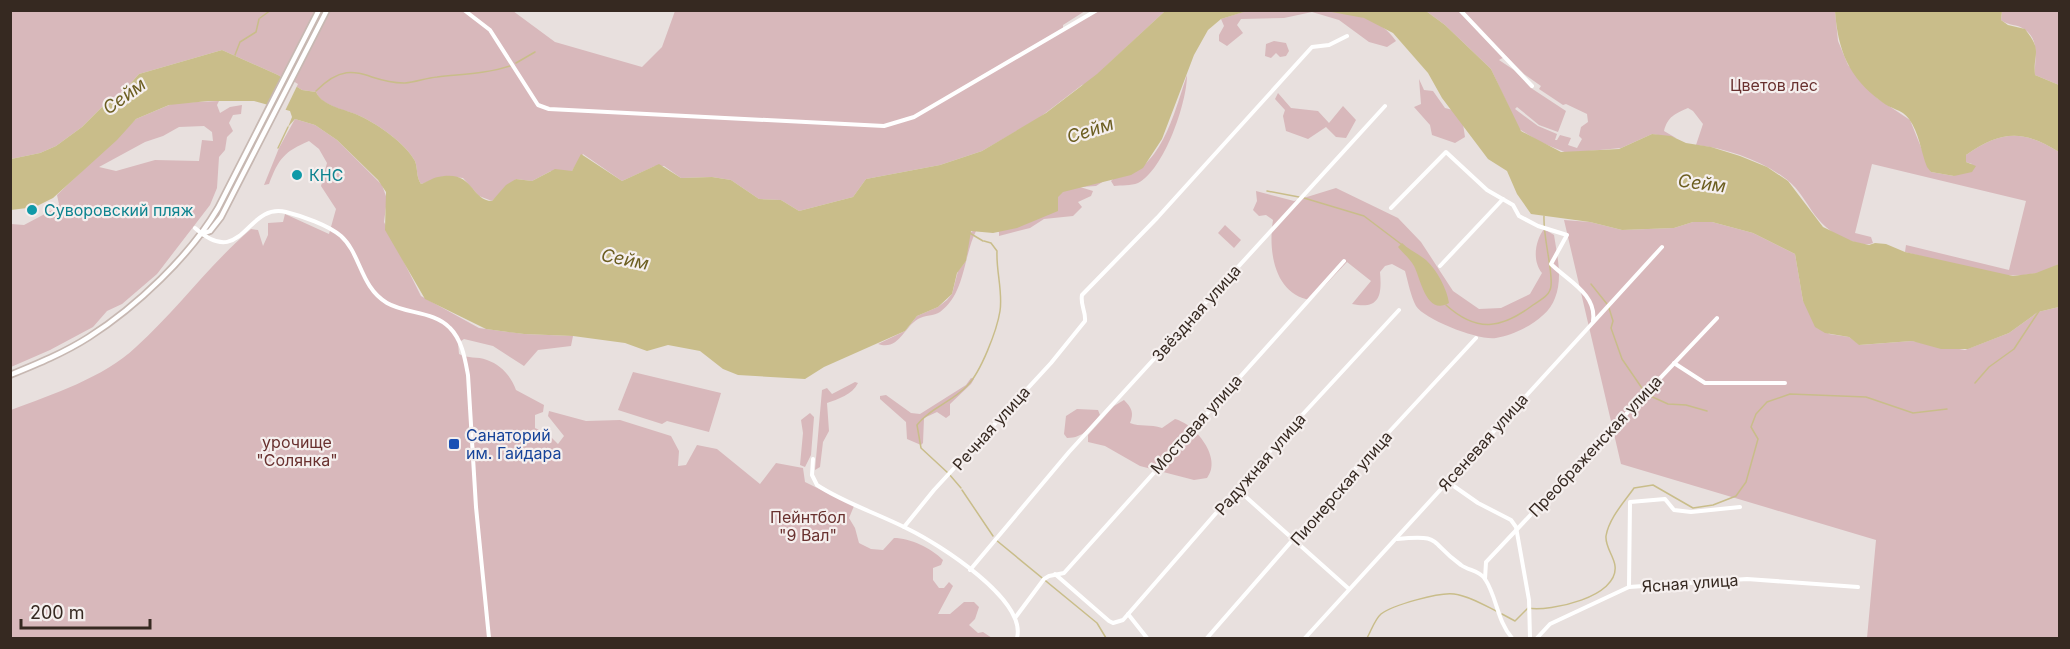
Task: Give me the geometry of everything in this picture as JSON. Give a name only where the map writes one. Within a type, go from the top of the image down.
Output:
[{"type":"street","points":[[10,375],[64,352],[115,318],[179,259],[202,234],[218,208],[319,10]]},
{"type":"street","points":[[202,234],[215,227],[221,217],[327,10]]},
{"type":"street","points":[[464,10],[490,30],[538,105],[549,109],[884,126],[914,117],[1097,10]]},
{"type":"street","points":[[1460,10],[1532,86]]},
{"type":"street","name":"Речная улица","points":[[904,526],[1085,321],[1081,303],[1082,295],[1157,218],[1312,47],[1329,45],[1347,36]]},
{"type":"street","name":"Звёздная улица","points":[[970,570],[1069,452],[1385,106]]},
{"type":"street","points":[[1391,208],[1446,152],[1487,190],[1513,205],[1519,216],[1567,235],[1551,264],[1591,301],[1594,312],[1593,322]]},
{"type":"street","points":[[1440,266],[1503,199]]},
{"type":"street","points":[[195,228],[215,243],[231,242],[261,219],[281,212],[324,226],[344,240],[369,286],[377,295],[394,306],[443,322],[454,332],[464,354],[468,375],[476,507],[489,639]]},
{"type":"street","name":"Ясеневая улица","points":[[1305,639],[1662,247]]},
{"type":"street","name":"Мостовая улица","points":[[1016,618],[1043,581],[1055,574],[1064,573],[1344,261]]},
{"type":"street","name":"Радужная улица","points":[[1055,574],[1109,621],[1113,623],[1123,620],[1291,427],[1399,310]]},
{"type":"street","name":"Преображенская улица","points":[[1485,579],[1486,562],[1717,318]]},
{"type":"street","name":"Пионерская улица","points":[[1207,639],[1296,540],[1353,472],[1476,339]]},
{"type":"street","points":[[1674,363],[1705,383],[1785,383]]},
{"type":"street","points":[[813,459],[812,475],[816,485],[904,526],[970,570],[997,593],[1016,618],[1019,631],[1017,639]]},
{"type":"street","points":[[1448,482],[1478,503],[1510,520],[1517,529],[1529,600],[1530,639]]},
{"type":"street","points":[[1237,489],[1349,589]]},
{"type":"street","points":[[1629,587],[1630,502],[1665,499],[1674,510],[1691,512],[1740,507]]},
{"type":"street","points":[[1396,539],[1422,537],[1435,540],[1462,567],[1473,569],[1485,579],[1499,618],[1512,639]]},
{"type":"street","name":"Ясная улица","points":[[1537,639],[1550,624],[1629,587],[1747,579],[1858,587]]},
{"type":"street","points":[[1128,614],[1147,639]]},
{"type":"green space","points":[[1326,10],[1365,18],[1382,27],[1396,41],[1387,47],[1369,42],[1339,20],[1312,12],[1284,18],[1241,19],[1237,25],[1243,33],[1227,46],[1219,41],[1219,35],[1224,26],[1221,19],[1246,11]]},
{"type":"green space","points":[[10,11],[513,11],[555,42],[642,67],[662,47],[675,11],[1085,11],[1063,25],[1063,29],[1092,11],[1165,11],[1104,68],[1109,79],[1082,85],[1039,118],[982,151],[940,165],[866,179],[853,197],[799,211],[781,200],[759,199],[731,180],[712,177],[681,178],[664,166],[655,166],[622,181],[583,154],[572,171],[551,171],[532,181],[516,179],[492,201],[479,196],[463,178],[445,176],[421,184],[411,154],[383,129],[360,116],[329,105],[316,92],[302,90],[278,75],[222,50],[139,74],[122,93],[105,104],[82,127],[56,146],[40,153],[11,159]]},
{"type":"green space","name":"Цветов лес","points":[[1426,11],[1835,11],[1838,41],[1848,65],[1877,98],[1910,120],[1931,172],[1954,176],[1972,164],[1966,162],[1966,155],[2001,137],[2034,139],[2059,152],[2059,264],[2042,272],[2003,275],[1962,268],[1905,252],[1906,245],[2009,270],[2026,201],[1872,164],[1855,233],[1871,237],[1873,243],[1851,241],[1827,228],[1799,192],[1782,176],[1740,155],[1696,145],[1703,124],[1688,108],[1673,116],[1664,131],[1676,138],[1652,134],[1621,148],[1567,153],[1540,142],[1519,129],[1491,69],[1445,25]],"holes":[[[1506,56],[1524,74],[1541,86],[1539,89],[1563,105],[1566,104],[1587,114],[1588,122],[1581,127],[1579,136],[1582,139],[1577,148],[1568,145],[1571,138],[1560,135],[1555,140],[1557,134],[1538,126],[1515,109],[1517,107],[1539,125],[1558,132],[1566,111],[1531,88],[1514,70],[1499,60]]]},
{"type":"green space","points":[[2002,11],[2059,11],[2059,85],[2035,75],[2036,50],[2033,39],[2021,27],[2001,20]]},
{"type":"green space","points":[[1274,41],[1286,43],[1289,51],[1286,56],[1280,57],[1276,53],[1271,58],[1265,56],[1266,44]]},
{"type":"green space","points":[[1187,75],[1178,118],[1157,165],[1138,183],[1114,186],[1111,181],[1114,178],[1130,174],[1143,166],[1154,154],[1171,123]]},
{"type":"green space","points":[[1419,79],[1424,90],[1433,91],[1445,108],[1453,110],[1463,124],[1465,137],[1455,143],[1432,135],[1430,125],[1414,107],[1421,104]]},
{"type":"green space","points":[[1278,93],[1291,108],[1318,111],[1329,123],[1343,106],[1356,120],[1346,138],[1336,137],[1326,127],[1308,139],[1286,131],[1283,116],[1285,110],[1275,99]]},
{"type":"green space","points":[[219,101],[217,105],[220,113],[230,107],[242,105],[241,114],[233,115],[229,123],[233,131],[227,137],[225,150],[219,157],[217,188],[210,205],[157,274],[122,304],[107,311],[93,327],[50,350],[11,367],[11,224],[24,225],[56,208],[59,204],[57,195],[136,119],[174,103]],"holes":[[[204,126],[212,132],[213,141],[202,140],[199,161],[155,160],[116,171],[99,167],[179,127]]]},
{"type":"green space","name":"урочище \"Солянка\"","points":[[295,119],[315,125],[337,140],[382,185],[387,199],[384,222],[421,296],[479,328],[524,334],[573,336],[571,346],[538,350],[524,366],[493,346],[464,339],[458,343],[459,354],[483,359],[497,365],[508,376],[516,390],[544,405],[543,412],[535,415],[535,428],[548,434],[558,444],[564,436],[548,416],[549,411],[586,421],[620,420],[671,436],[679,451],[678,466],[686,465],[697,445],[717,449],[760,484],[776,463],[803,468],[805,482],[854,506],[849,518],[855,528],[859,543],[871,549],[883,550],[894,538],[907,540],[926,548],[943,560],[941,565],[933,568],[933,580],[939,588],[944,588],[949,582],[953,586],[938,614],[950,614],[964,602],[974,602],[979,607],[975,619],[969,625],[978,633],[983,632],[992,638],[11,638],[11,410],[77,384],[123,358],[151,333],[221,257],[251,229],[258,230],[263,246],[268,235],[268,223],[283,222],[285,214],[329,234],[336,209],[321,186],[327,163],[319,149],[309,141],[283,157],[269,184],[264,185],[279,148]]},
{"type":"green space","points":[[1104,181],[1096,186],[1080,187],[1093,191],[1091,196],[1078,202],[1082,207],[1073,216],[1044,219],[1030,228],[999,236],[999,232],[995,232],[995,183]]},
{"type":"green space","points":[[1336,188],[1398,218],[1421,242],[1453,291],[1479,309],[1501,308],[1530,294],[1542,273],[1537,263],[1536,251],[1538,239],[1544,229],[1554,235],[1559,266],[1559,283],[1551,306],[1539,319],[1522,330],[1496,338],[1478,336],[1441,323],[1421,312],[1414,302],[1405,271],[1392,264],[1385,266],[1380,272],[1379,294],[1374,303],[1352,304],[1371,281],[1347,262],[1311,300],[1299,296],[1289,290],[1276,269],[1272,244],[1273,220],[1266,215],[1259,216],[1253,210],[1257,201],[1256,191],[1294,201]]},
{"type":"green space","points":[[1564,220],[1590,222],[1622,230],[1674,228],[1693,222],[1712,222],[1753,233],[1795,254],[1803,301],[1829,334],[1849,337],[1860,345],[1912,341],[1965,350],[2009,333],[2038,312],[2059,307],[2059,638],[1867,638],[1876,540],[1621,464]]},
{"type":"green space","points":[[1225,225],[1241,240],[1234,248],[1218,233]]},
{"type":"green space","points":[[977,229],[972,239],[966,259],[969,233]]},
{"type":"green space","points":[[965,262],[955,295],[940,312],[918,319],[891,344],[878,344],[905,331],[917,316],[938,307],[952,294],[958,271]]},
{"type":"green space","points":[[633,372],[721,393],[709,432],[667,421],[662,424],[618,410]]},
{"type":"green space","points":[[971,378],[974,379],[971,384],[950,404],[950,415],[946,418],[937,412],[924,418],[921,445],[907,439],[906,422],[880,399],[880,396],[886,395],[911,413],[920,414],[966,385]]},
{"type":"green space","points":[[855,382],[858,383],[848,394],[827,403],[829,431],[823,442],[820,467],[815,470],[822,390],[827,388],[832,394]]},
{"type":"green space","points":[[1124,400],[1132,411],[1130,423],[1162,428],[1175,419],[1191,428],[1205,443],[1212,461],[1207,478],[1194,480],[1140,466],[1105,446],[1088,442],[1088,435],[1114,406]]},
{"type":"green space","points":[[1077,409],[1098,410],[1100,415],[1082,434],[1067,438],[1064,434],[1066,416]]},
{"type":"green space","points":[[810,413],[814,417],[811,455],[805,467],[800,465],[803,433],[801,420]]},
{"type":"water","name":"Сейм","points":[[1165,11],[1247,11],[1221,19],[1208,30],[1194,55],[1162,139],[1143,168],[1131,175],[1063,192],[1058,197],[1058,211],[1017,228],[993,233],[971,231],[966,261],[957,273],[952,294],[938,307],[917,316],[905,331],[824,367],[805,379],[738,375],[723,369],[700,351],[668,345],[647,351],[625,343],[486,329],[425,299],[385,230],[386,192],[378,180],[337,140],[315,125],[295,119],[288,127],[292,117],[290,111],[254,101],[208,101],[169,105],[136,119],[117,140],[53,198],[35,207],[11,210],[11,159],[40,153],[56,146],[82,127],[105,104],[122,93],[139,74],[222,50],[278,75],[302,90],[316,92],[329,104],[360,116],[383,129],[411,154],[421,184],[438,177],[459,177],[479,196],[492,201],[506,185],[516,179],[532,181],[555,169],[572,171],[581,154],[622,181],[659,164],[681,178],[712,177],[731,180],[759,199],[781,200],[799,211],[853,197],[866,179],[940,165],[982,151],[1046,113],[1097,74]]},
{"type":"water","name":"Сейм","points":[[1326,11],[1426,11],[1445,25],[1491,69],[1521,131],[1561,152],[1619,149],[1652,134],[1671,136],[1686,143],[1711,147],[1740,156],[1767,167],[1788,181],[1823,227],[1852,241],[1869,245],[1886,244],[1905,252],[2013,276],[2036,273],[2059,264],[2059,307],[2038,312],[2009,333],[1968,349],[1941,349],[1912,341],[1859,345],[1849,337],[1825,333],[1815,327],[1803,301],[1795,254],[1753,233],[1712,222],[1693,222],[1674,228],[1622,230],[1590,222],[1531,214],[1517,194],[1507,171],[1488,159],[1442,98],[1428,73],[1393,33],[1364,18]]},
{"type":"water","points":[[1835,11],[2002,11],[2001,20],[2008,25],[2025,29],[2031,37],[2036,48],[2035,75],[2059,85],[2059,152],[2034,139],[2001,137],[1966,155],[1966,162],[1976,166],[1972,172],[1954,176],[1931,172],[1909,119],[1870,93],[1853,73],[1842,50]]},
{"type":"water","points":[[1402,243],[1426,260],[1438,274],[1449,303],[1441,306],[1435,305],[1430,300],[1414,266],[1398,247]]},
{"type":"pier","points":[[283,75],[298,84],[284,113],[266,108]]},
{"type":"waterway","points":[[260,18],[271,10]]},
{"type":"waterway","points":[[235,55],[240,42],[256,32],[259,19]]},
{"type":"waterway","points":[[516,63],[535,52]]},
{"type":"waterway","points":[[316,91],[329,80],[350,72],[405,83],[510,66]]},
{"type":"waterway","points":[[278,148],[288,127]]},
{"type":"waterway","points":[[1267,191],[1299,197]]},
{"type":"waterway","points":[[1304,198],[1364,216],[1401,244]]},
{"type":"waterway","points":[[1446,305],[1468,320],[1479,324],[1489,324],[1510,319],[1544,297],[1549,292],[1551,279],[1544,216]]},
{"type":"waterway","points":[[968,232],[983,241]]},
{"type":"waterway","points":[[948,473],[921,448],[917,425],[928,414],[967,386],[978,371],[992,339],[1001,304],[997,251],[991,243],[984,241]]},
{"type":"waterway","points":[[1591,284],[1607,304]]},
{"type":"waterway","points":[[1609,308],[1613,321],[1611,328],[1622,359],[1646,394],[1668,404],[1686,405],[1707,411]]},
{"type":"waterway","points":[[1975,383],[1989,367],[2014,349],[2039,311]]},
{"type":"waterway","points":[[1502,614],[1515,621],[1528,608],[1566,605],[1595,594],[1606,586],[1613,577],[1615,566],[1606,536],[1610,523],[1634,488],[1653,485],[1693,508],[1713,505],[1736,496],[1746,482],[1758,439],[1751,427],[1756,414],[1767,402],[1790,394],[1866,397],[1913,413],[1947,409]]},
{"type":"waterway","points":[[949,474],[961,488]]},
{"type":"waterway","points":[[962,490],[993,536]]},
{"type":"waterway","points":[[996,540],[1097,623],[1106,638]]},
{"type":"waterway","points":[[1367,638],[1381,614],[1405,603],[1427,597],[1460,595],[1498,612]]},
{"type":"place","name":"КНС","points":[[297,175]]},
{"type":"place","name":"Суворовский пляж","points":[[32,210]]},
{"type":"place","name":"Санаторий им. Гайдара","points":[[454,444]]},
{"type":"park label","name":"Пейнтбол \"9 Вал\"","points":[[808,526]]}]
